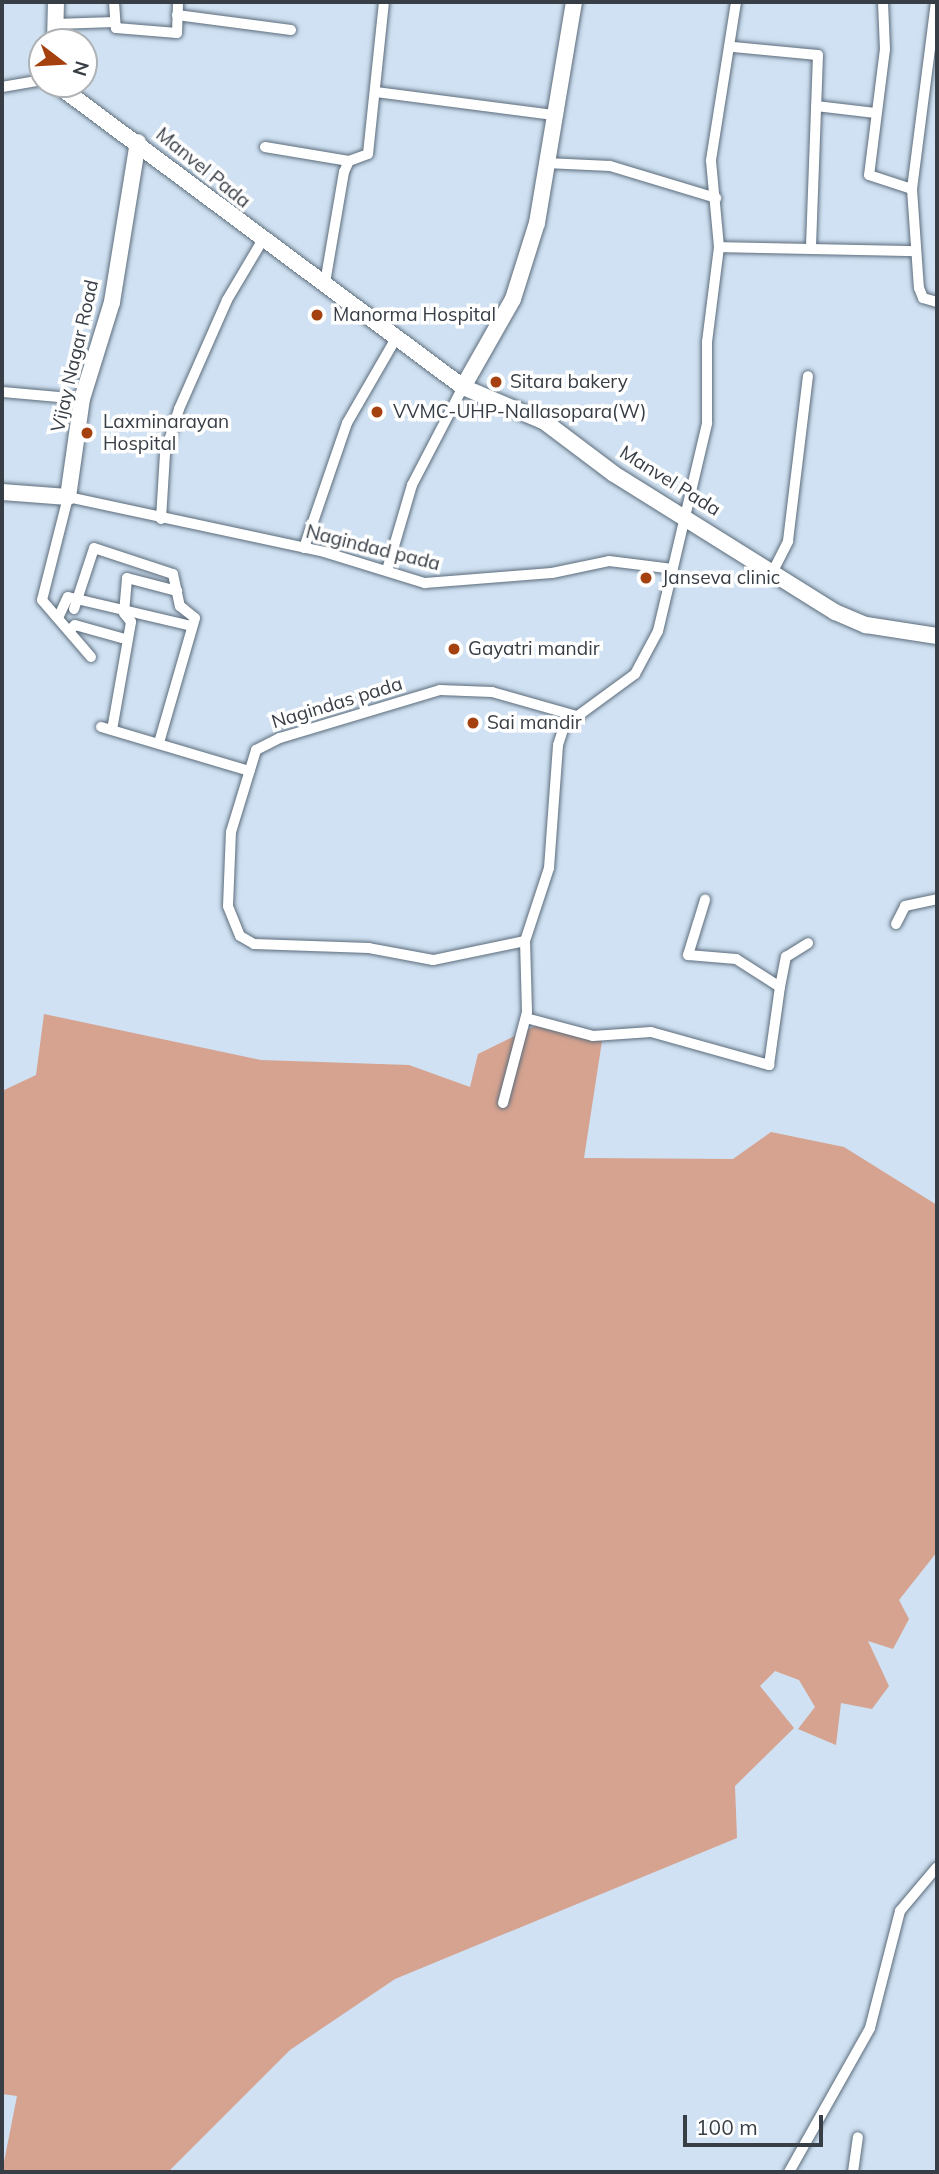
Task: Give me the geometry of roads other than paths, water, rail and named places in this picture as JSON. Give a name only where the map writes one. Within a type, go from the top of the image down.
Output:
[{"type":"main road","points":[[55,28],[56,2]]},
{"type":"main road","points":[[463,387],[513,299],[537,223],[574,2]]},
{"type":"main road","name":"Manvel Pada","points":[[76,98],[138,142],[262,242],[325,284],[463,387],[545,422],[614,474],[683,511],[771,575],[851,620],[937,636]]},
{"type":"main road","name":"Vijay Nagar Road","points":[[68,497],[82,399],[110,312],[138,142]]},
{"type":"main road","points":[[2,492],[68,497]]},
{"type":"street","points":[[114,2],[116,28],[177,33],[178,2]]},
{"type":"street","points":[[265,147],[349,161],[367,158],[384,2]]},
{"type":"street","points":[[503,1103],[526,1018],[525,941],[549,868],[558,745],[577,716],[604,702],[635,674],[666,613],[683,511],[710,404],[707,342],[719,247],[713,146],[733,47],[736,2]]},
{"type":"street","points":[[883,2],[885,49],[869,175],[912,189]]},
{"type":"street","points":[[936,2],[912,189],[914,251],[923,298],[937,302]]},
{"type":"street","points":[[177,15],[291,30]]},
{"type":"street","points":[[55,24],[116,22]]},
{"type":"street","points":[[733,47],[818,55],[811,244]]},
{"type":"street","points":[[2,87],[28,82]]},
{"type":"street","points":[[376,92],[554,115]]},
{"type":"street","points":[[816,106],[876,113]]},
{"type":"street","points":[[325,284],[349,161]]},
{"type":"street","points":[[546,163],[610,166],[716,198]]},
{"type":"street","points":[[161,519],[165,453],[179,409],[227,300],[262,242]]},
{"type":"street","points":[[719,247],[811,244],[914,251]]},
{"type":"street","points":[[304,548],[347,423],[396,338]]},
{"type":"street","points":[[771,575],[789,541],[808,376]]},
{"type":"street","points":[[387,570],[412,485],[463,387]]},
{"type":"street","points":[[2,392],[82,399]]},
{"type":"street","points":[[68,497],[42,600],[91,657]]},
{"type":"street","name":"Nagindad pada","points":[[68,497],[304,548],[450,584],[609,561],[673,569]]},
{"type":"street","points":[[76,605],[93,548],[173,573],[180,606],[195,618],[159,743]]},
{"type":"street","points":[[177,591],[127,578],[124,613],[131,622],[107,728],[250,771]]},
{"type":"street","points":[[58,618],[68,597],[76,605],[192,626]]},
{"type":"street","points":[[69,631],[75,625],[125,639]]},
{"type":"street","name":"Nagindas pada","points":[[525,941],[433,960],[369,948],[254,944],[240,936],[228,906],[226,858],[250,771],[263,744],[440,690],[492,692],[577,716]]},
{"type":"street","points":[[705,900],[688,955],[736,959],[780,987]]},
{"type":"street","points":[[896,924],[905,906],[937,900]]},
{"type":"street","points":[[526,1018],[593,1036],[651,1032],[769,1065],[786,957],[808,943]]},
{"type":"street","points":[[789,2172],[879,2005],[900,1911],[937,1867]]},
{"type":"street","points":[[853,2172],[858,2137]]},
{"type":"place","name":"Manorma Hospital","points":[[317,315]]},
{"type":"place","name":"Sitara bakery","points":[[496,382]]},
{"type":"place","name":"VVMC-UHP-Nallasopara(W)","points":[[377,412]]},
{"type":"place","name":"Laxminarayan Hospital","points":[[87,433]]},
{"type":"place","name":"Janseva clinic","points":[[646,578]]},
{"type":"place","name":"Gayatri mandir","points":[[454,649]]},
{"type":"place","name":"Sai mandir","points":[[473,723]]}]
